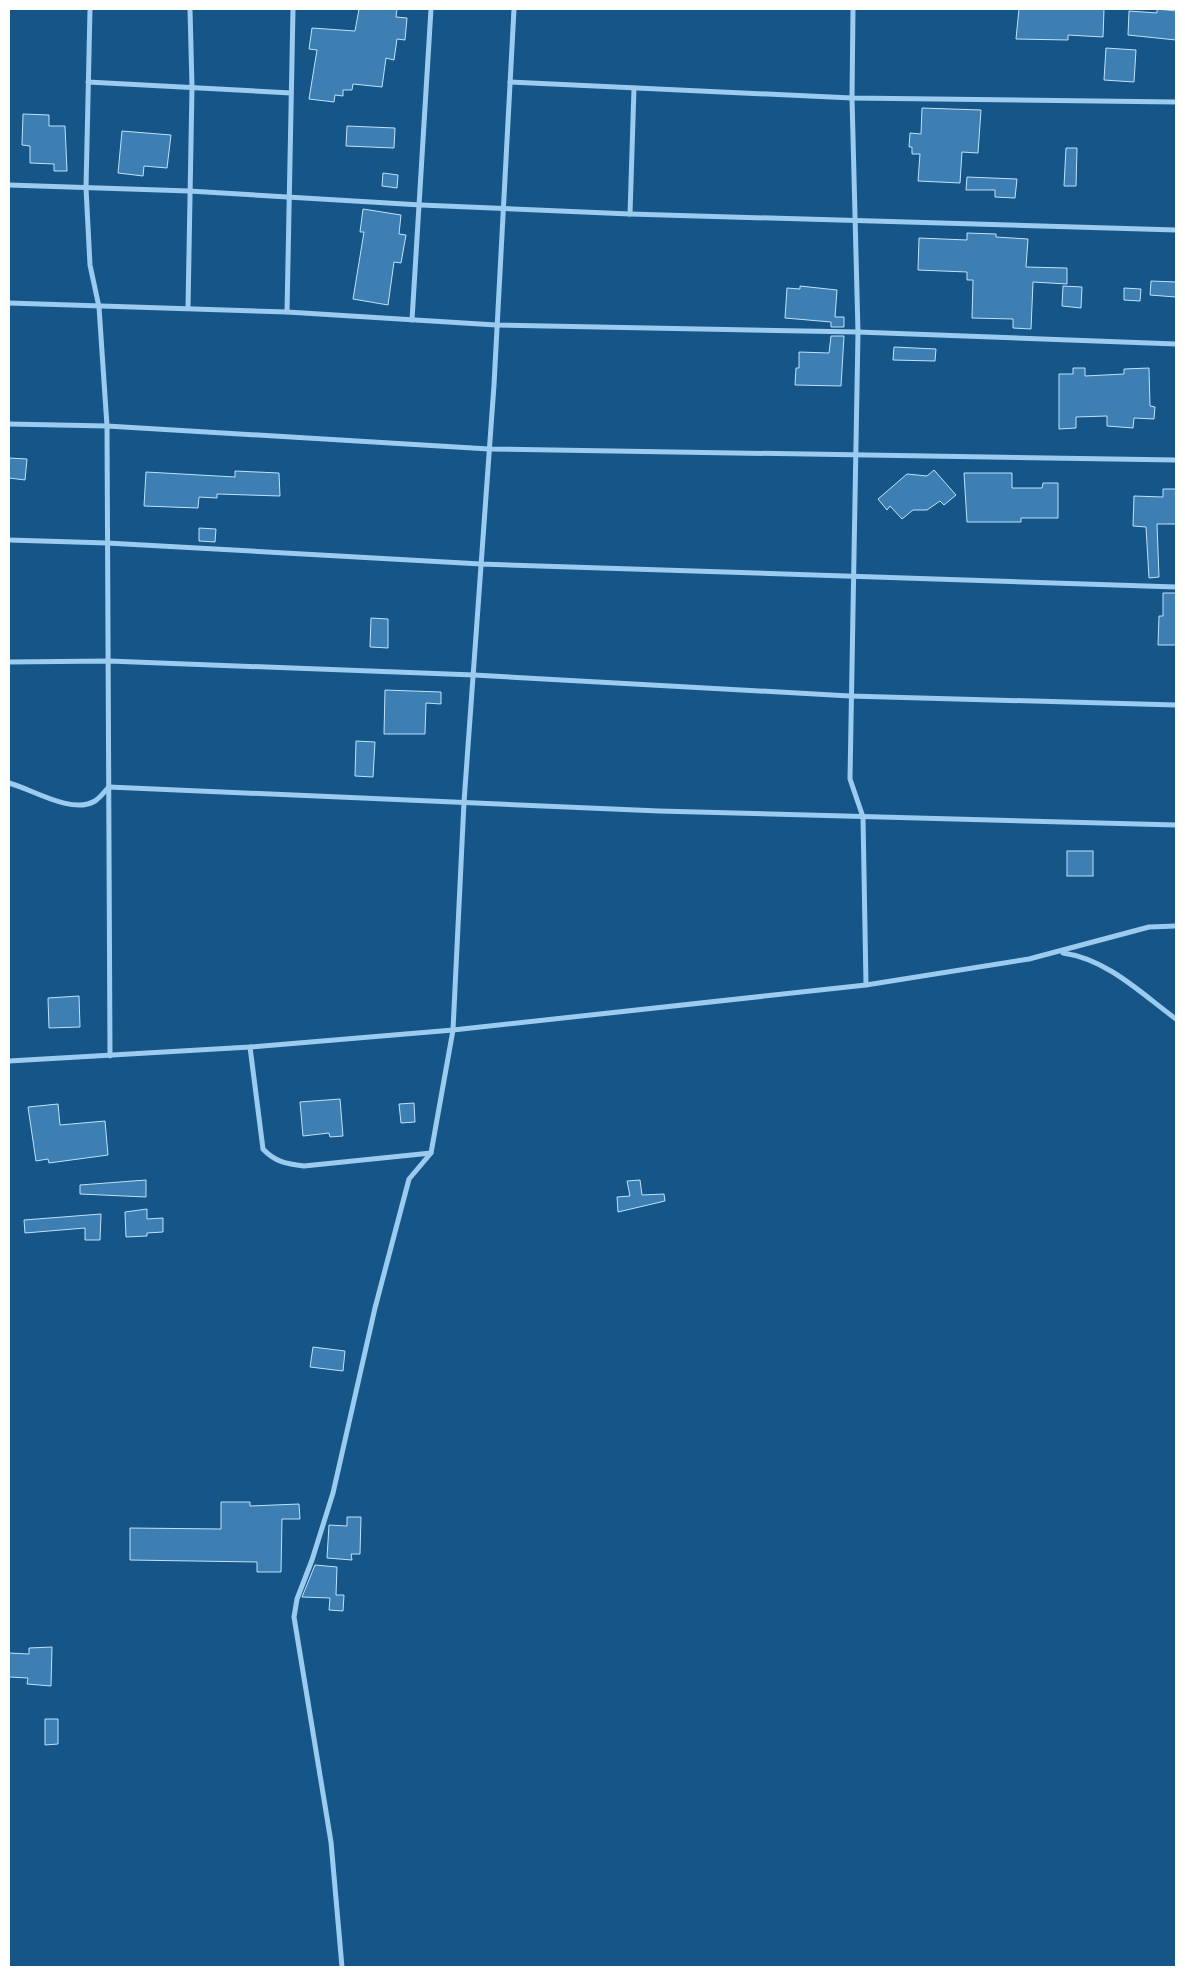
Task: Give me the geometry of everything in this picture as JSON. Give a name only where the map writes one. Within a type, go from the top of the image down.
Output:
[{"type":"street","points":[[90,9],[86,188],[90,265],[99,307],[107,426],[110,1056]]},
{"type":"street","points":[[188,308],[192,87],[190,9]]},
{"type":"street","points":[[287,312],[294,9]]},
{"type":"street","points":[[412,320],[421,205],[431,9]]},
{"type":"street","points":[[342,1967],[332,1842],[294,1617],[297,1599],[312,1560],[332,1493],[375,1308],[409,1179],[431,1153],[453,1030],[464,802],[489,448],[514,9]]},
{"type":"street","points":[[853,9],[852,98],[858,332],[850,779],[863,817],[866,985]]},
{"type":"street","points":[[88,82],[291,93]]},
{"type":"street","points":[[510,82],[852,98],[1176,102]]},
{"type":"street","points":[[630,214],[634,88]]},
{"type":"street","points":[[9,185],[189,190],[421,205],[630,214],[1176,230]]},
{"type":"street","points":[[9,303],[287,312],[496,325],[858,332],[1176,344]]},
{"type":"street","points":[[9,424],[107,426],[489,448],[1176,460]]},
{"type":"street","points":[[9,540],[107,543],[481,564],[1176,587]]},
{"type":"street","points":[[9,662],[109,661],[474,675],[850,696],[1176,704]]},
{"type":"street","points":[[9,783],[61,803],[79,805],[95,801],[109,786],[659,811],[1176,825]]},
{"type":"street","points":[[9,1061],[250,1047],[453,1030],[866,985],[997,965],[1060,952],[1149,927],[1176,926]]},
{"type":"street","points":[[1060,952],[1077,955],[1110,970],[1176,1020]]},
{"type":"street","points":[[250,1047],[263,1149],[272,1158],[287,1164],[304,1166],[431,1153]]},
{"type":"building","points":[[359,9],[397,9],[396,17],[407,18],[405,40],[397,39],[394,60],[386,58],[382,87],[353,84],[352,90],[343,90],[343,96],[335,95],[334,102],[309,99],[317,50],[309,49],[312,28],[355,31]]},
{"type":"building","points":[[1019,9],[1104,9],[1103,37],[1068,35],[1068,40],[1016,39]]},
{"type":"building","points":[[1157,9],[1176,11],[1176,40],[1128,35],[1129,11],[1157,13]]},
{"type":"building","points":[[1106,48],[1136,50],[1134,82],[1104,80]]},
{"type":"building","points":[[922,108],[981,110],[978,153],[962,152],[960,183],[918,181],[920,154],[912,154],[912,147],[909,147],[910,133],[921,134]]},
{"type":"building","points":[[23,114],[49,115],[49,126],[65,126],[67,171],[54,171],[54,164],[30,163],[30,146],[22,145]]},
{"type":"building","points":[[347,126],[395,128],[394,148],[346,146]]},
{"type":"building","points":[[122,131],[171,135],[167,168],[144,166],[143,176],[118,173]]},
{"type":"building","points":[[1066,148],[1077,148],[1076,186],[1064,186]]},
{"type":"building","points":[[383,173],[398,175],[397,188],[382,186]]},
{"type":"building","points":[[967,177],[1017,179],[1015,198],[995,197],[995,190],[966,190]]},
{"type":"building","points":[[363,209],[401,215],[399,234],[406,235],[401,263],[394,262],[388,305],[353,299],[364,232],[360,232]]},
{"type":"building","points":[[967,233],[996,234],[996,237],[1028,239],[1026,267],[1067,268],[1067,284],[1033,282],[1031,329],[1013,328],[1013,319],[972,318],[973,280],[967,280],[967,272],[918,270],[919,238],[967,240]]},
{"type":"building","points":[[1151,281],[1176,282],[1176,297],[1150,295]]},
{"type":"building","points":[[800,286],[837,290],[835,317],[844,317],[844,327],[831,327],[831,322],[785,318],[787,288],[800,289]]},
{"type":"building","points":[[1063,286],[1082,287],[1081,308],[1062,306]]},
{"type":"building","points":[[1124,288],[1141,289],[1140,301],[1124,300]]},
{"type":"building","points":[[831,336],[844,336],[841,386],[795,385],[796,368],[799,368],[799,352],[829,353]]},
{"type":"building","points":[[894,347],[936,349],[935,361],[893,360]]},
{"type":"building","points":[[1073,368],[1085,368],[1085,376],[1124,374],[1124,369],[1149,368],[1150,406],[1155,407],[1154,419],[1134,418],[1133,428],[1107,426],[1107,416],[1076,417],[1076,428],[1059,429],[1059,374],[1073,374]]},
{"type":"building","points":[[9,458],[27,459],[25,480],[9,478]]},
{"type":"building","points":[[934,470],[956,495],[944,505],[940,501],[927,510],[913,510],[902,519],[890,506],[887,510],[878,499],[907,474],[927,476]]},
{"type":"building","points":[[235,471],[279,473],[280,496],[217,494],[217,498],[199,497],[198,508],[144,506],[146,472],[235,477]]},
{"type":"building","points":[[964,473],[1012,473],[1012,488],[1042,488],[1043,483],[1058,483],[1058,518],[1021,518],[1021,522],[967,522]]},
{"type":"building","points":[[1163,489],[1176,489],[1176,524],[1157,524],[1159,577],[1149,578],[1146,527],[1133,526],[1134,496],[1163,497]]},
{"type":"building","points":[[199,528],[216,529],[215,542],[199,541]]},
{"type":"building","points":[[1163,593],[1176,593],[1176,645],[1158,645],[1159,616],[1163,616]]},
{"type":"building","points":[[371,618],[388,619],[388,648],[370,647]]},
{"type":"building","points":[[385,690],[441,692],[441,704],[426,703],[425,734],[384,734]]},
{"type":"building","points":[[356,741],[375,742],[373,777],[355,776]]},
{"type":"building","points":[[1067,851],[1093,851],[1093,876],[1067,876]]},
{"type":"building","points":[[79,996],[80,1027],[49,1028],[48,998]]},
{"type":"building","points":[[340,1099],[343,1136],[330,1137],[329,1133],[303,1136],[300,1102]]},
{"type":"building","points":[[414,1103],[415,1122],[401,1123],[399,1104]]},
{"type":"building","points":[[58,1104],[60,1125],[105,1121],[108,1155],[49,1163],[48,1159],[36,1161],[28,1107]]},
{"type":"building","points":[[146,1180],[146,1197],[80,1194],[80,1185]]},
{"type":"building","points":[[640,1180],[642,1195],[664,1194],[665,1201],[618,1212],[617,1197],[630,1196],[627,1181]]},
{"type":"building","points":[[147,1209],[147,1219],[163,1218],[163,1232],[147,1233],[147,1236],[126,1237],[125,1212]]},
{"type":"building","points":[[101,1214],[100,1240],[85,1240],[85,1228],[25,1233],[24,1220]]},
{"type":"building","points":[[313,1347],[345,1351],[343,1371],[310,1367]]},
{"type":"building","points":[[221,1502],[250,1502],[250,1506],[299,1504],[300,1519],[282,1519],[281,1572],[257,1572],[257,1562],[130,1560],[130,1528],[221,1529]]},
{"type":"building","points":[[347,1517],[361,1517],[360,1554],[351,1554],[352,1560],[327,1558],[329,1525],[347,1526]]},
{"type":"building","points":[[315,1565],[337,1567],[336,1595],[344,1595],[343,1611],[329,1610],[330,1598],[302,1597]]},
{"type":"building","points":[[52,1647],[51,1686],[27,1684],[28,1678],[9,1677],[9,1653],[29,1654],[29,1648]]},
{"type":"building","points":[[45,1719],[58,1719],[58,1744],[45,1745]]}]
